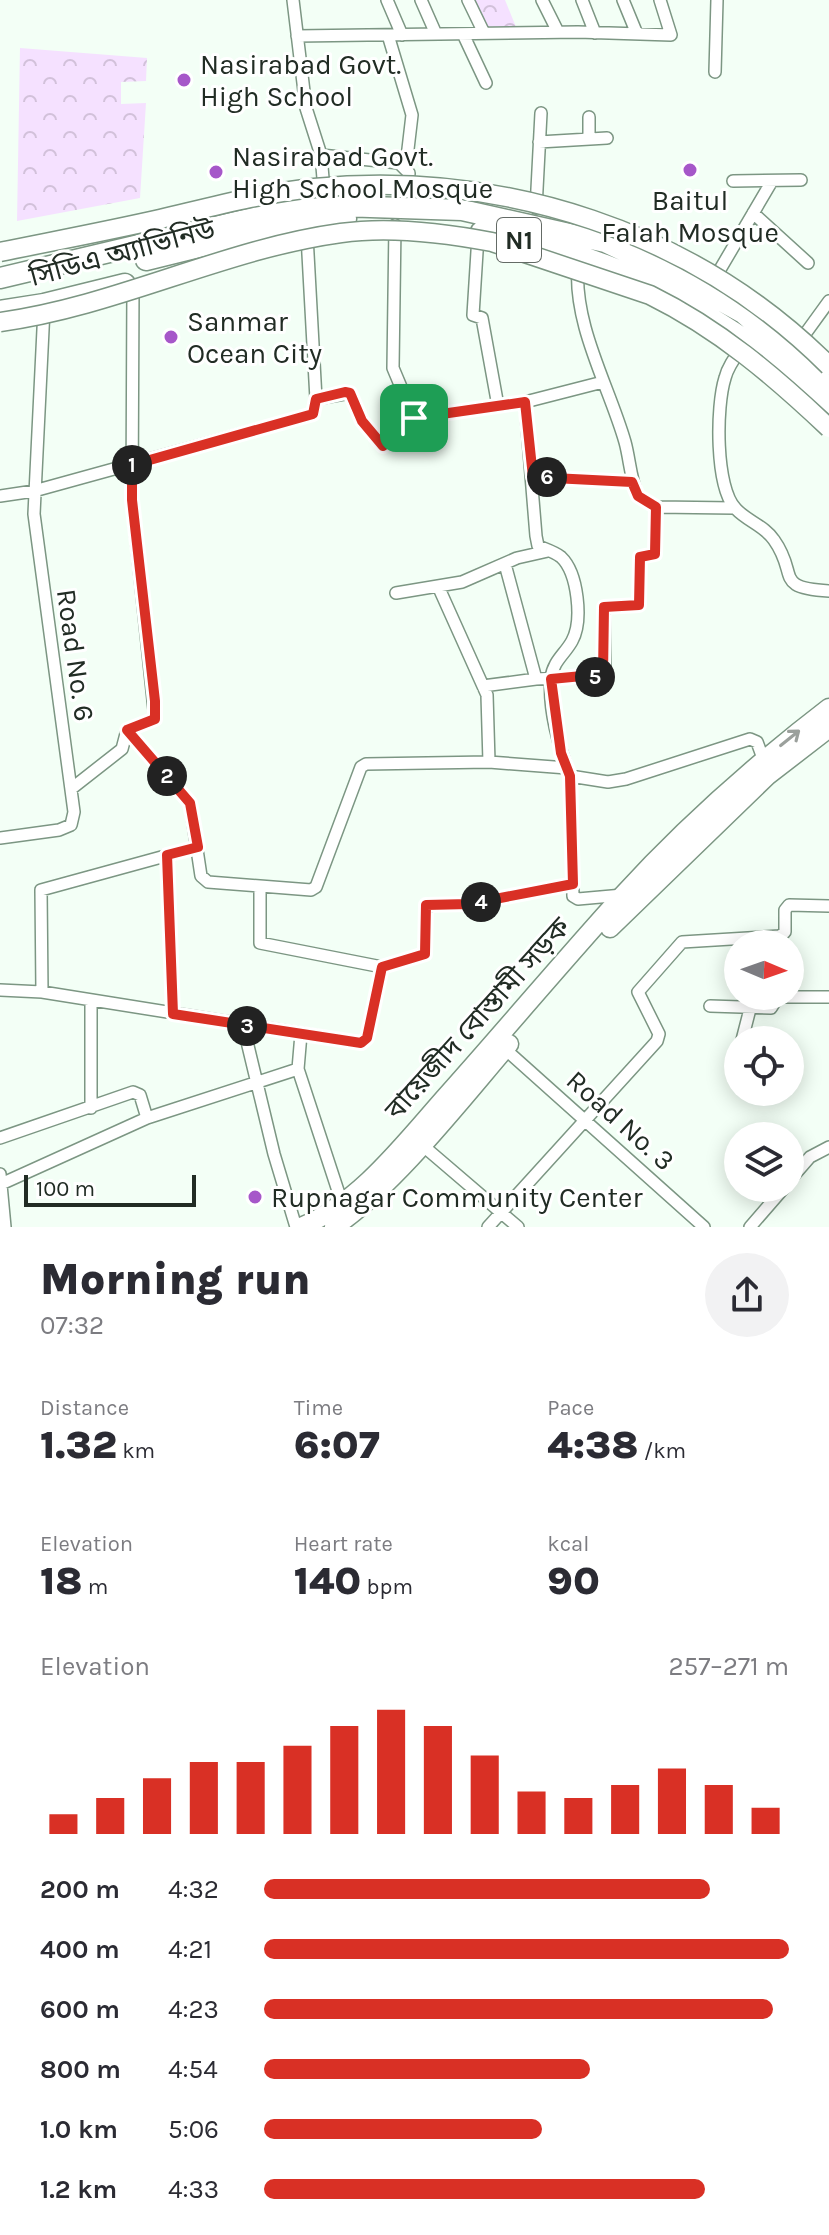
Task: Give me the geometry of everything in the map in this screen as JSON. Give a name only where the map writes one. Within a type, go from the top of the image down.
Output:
[{"type":"highway","name":"সিডিএ অ্যাভিনিউ","points":[[0,260],[223,210],[324,195],[408,191],[501,199],[615,231],[715,278],[800,341],[829,368]]},
{"type":"highway","points":[[0,278],[282,211],[340,206],[462,210],[605,242],[671,273],[743,313],[829,388]]},
{"type":"highway","points":[[0,290],[117,267],[276,228],[389,217],[450,222],[595,252],[663,280],[733,321],[816,384],[829,399]]},
{"type":"highway","name":"সিডিএ অ্যাভিনিউ","points":[[0,311],[44,304],[133,282],[307,232],[395,224],[479,231],[579,257],[685,302],[804,383],[829,410]]},
{"type":"main road","points":[[0,252],[246,199],[315,188],[456,188],[498,194],[612,225],[700,264],[771,314],[829,368]]},
{"type":"main road","points":[[0,322],[85,304],[308,239],[379,232],[466,237],[492,242],[674,307],[768,370],[829,428]]},
{"type":"main road","name":"বায়েজীদ বোস্তামী সড়ক","points":[[335,1219],[623,895],[764,761],[829,708]]},
{"type":"main road","name":"বায়েজীদ বোস্তামী সড়ক","points":[[298,1227],[335,1219],[421,1144],[637,899],[767,776],[829,728]]},
{"type":"street","points":[[293,0],[306,108],[321,155],[324,195]]},
{"type":"street","points":[[387,0],[402,35]]},
{"type":"street","points":[[421,0],[436,34]]},
{"type":"street","points":[[468,0],[484,33]]},
{"type":"street","points":[[542,0],[558,32]]},
{"type":"street","points":[[582,0],[595,33]]},
{"type":"street","points":[[623,0],[637,34]]},
{"type":"street","points":[[297,36],[558,32],[672,34],[660,0]]},
{"type":"street","points":[[715,72],[717,0]]},
{"type":"street","points":[[463,34],[486,83]]},
{"type":"street","points":[[388,35],[412,115],[406,166],[408,191]]},
{"type":"street","points":[[535,208],[541,113]]},
{"type":"street","points":[[589,117],[589,139]]},
{"type":"street","points":[[539,142],[607,138]]},
{"type":"street","points":[[321,155],[379,159],[406,166]]},
{"type":"street","points":[[733,181],[801,180]]},
{"type":"street","points":[[715,278],[772,181]]},
{"type":"street","points":[[753,213],[808,263]]},
{"type":"street","points":[[395,224],[393,368],[414,418]]},
{"type":"street","points":[[479,231],[473,315],[482,318],[498,406]]},
{"type":"street","points":[[0,496],[34,491],[313,414],[316,404],[307,232]]},
{"type":"street","points":[[579,257],[576,289],[603,382],[626,444],[632,482],[638,496],[656,507],[734,508]]},
{"type":"street","points":[[127,730],[155,719],[133,512],[133,282]]},
{"type":"street","points":[[800,341],[829,301]]},
{"type":"street","name":"Road No. 6","points":[[0,838],[59,830],[71,825],[74,812],[37,543],[34,491],[44,304]]},
{"type":"street","points":[[745,342],[729,368],[721,395],[721,473],[734,508],[775,541],[793,584],[800,589],[829,591]]},
{"type":"street","points":[[316,404],[350,393],[362,421],[383,446],[414,418],[525,402],[603,382]]},
{"type":"street","points":[[525,402],[538,546],[561,557],[569,568],[576,596],[577,620],[571,644],[555,662],[551,679],[561,753],[569,772],[574,899],[623,895]]},
{"type":"street","points":[[533,477],[632,482]]},
{"type":"street","points":[[483,686],[603,674],[604,607],[639,605],[640,557],[655,554],[656,507]]},
{"type":"street","points":[[396,593],[479,577],[505,564],[548,551]]},
{"type":"street","points":[[505,564],[536,679]]},
{"type":"street","points":[[438,586],[487,695],[489,762]]},
{"type":"street","points":[[71,789],[122,749],[127,730]]},
{"type":"street","points":[[127,730],[190,803],[203,880],[311,890],[316,887],[363,765],[489,762],[569,772],[608,782],[750,739],[757,742],[764,761]]},
{"type":"street","points":[[42,992],[41,890],[198,847]]},
{"type":"street","points":[[167,855],[173,1014]]},
{"type":"street","points":[[260,886],[260,943],[382,967],[425,954],[426,905],[469,904],[573,884]]},
{"type":"street","points":[[488,1227],[660,1038],[638,992],[684,939],[780,936],[785,932],[785,910],[789,905],[829,906]]},
{"type":"street","points":[[0,990],[42,992],[365,1042],[382,967]]},
{"type":"street","points":[[804,997],[829,997]]},
{"type":"street","points":[[91,1000],[91,1108]]},
{"type":"street","points":[[710,1006],[724,1007]]},
{"type":"street","points":[[243,1025],[256,1083],[298,1227]]},
{"type":"street","points":[[301,1034],[298,1069],[335,1219]]},
{"type":"street","name":"Road No. 3","points":[[505,1049],[704,1227]]},
{"type":"street","points":[[1,1184],[147,1118],[298,1069]]},
{"type":"street","points":[[0,1138],[137,1092],[147,1118]]},
{"type":"street","points":[[421,1144],[518,1227]]},
{"type":"street","points":[[804,1164],[829,1147]]},
{"type":"street","points":[[0,1174],[5,1227]]},
{"type":"street","points":[[750,1227],[772,1202]]},
{"type":"green space","points":[[474,0],[505,0],[516,27],[485,29]]},
{"type":"green space","points":[[20,48],[147,58],[146,81],[121,82],[121,104],[146,103],[140,198],[17,221]]},
{"type":"place","name":"Nasirabad Govt. High School","points":[[184,80]]},
{"type":"place","name":"Baitul Falah Mosque","points":[[690,170]]},
{"type":"place","name":"Nasirabad Govt. High School Mosque","points":[[216,172]]},
{"type":"place","name":"Sanmar Ocean City","points":[[171,337]]},
{"type":"place","name":"Rupnagar Community Center","points":[[255,1197]]},
{"type":"route","points":[[345,392],[350,393],[362,421],[379,445],[389,442],[414,418],[525,402],[533,477],[632,482],[638,496],[656,507],[655,554],[640,557],[639,605],[604,607],[603,674],[551,679],[561,753],[570,776],[573,884],[469,904],[426,905],[425,954],[382,967],[365,1042],[173,1014],[167,855],[198,847],[190,803],[127,730],[155,719],[132,500],[132,465],[313,414],[316,399],[345,392]]}]
